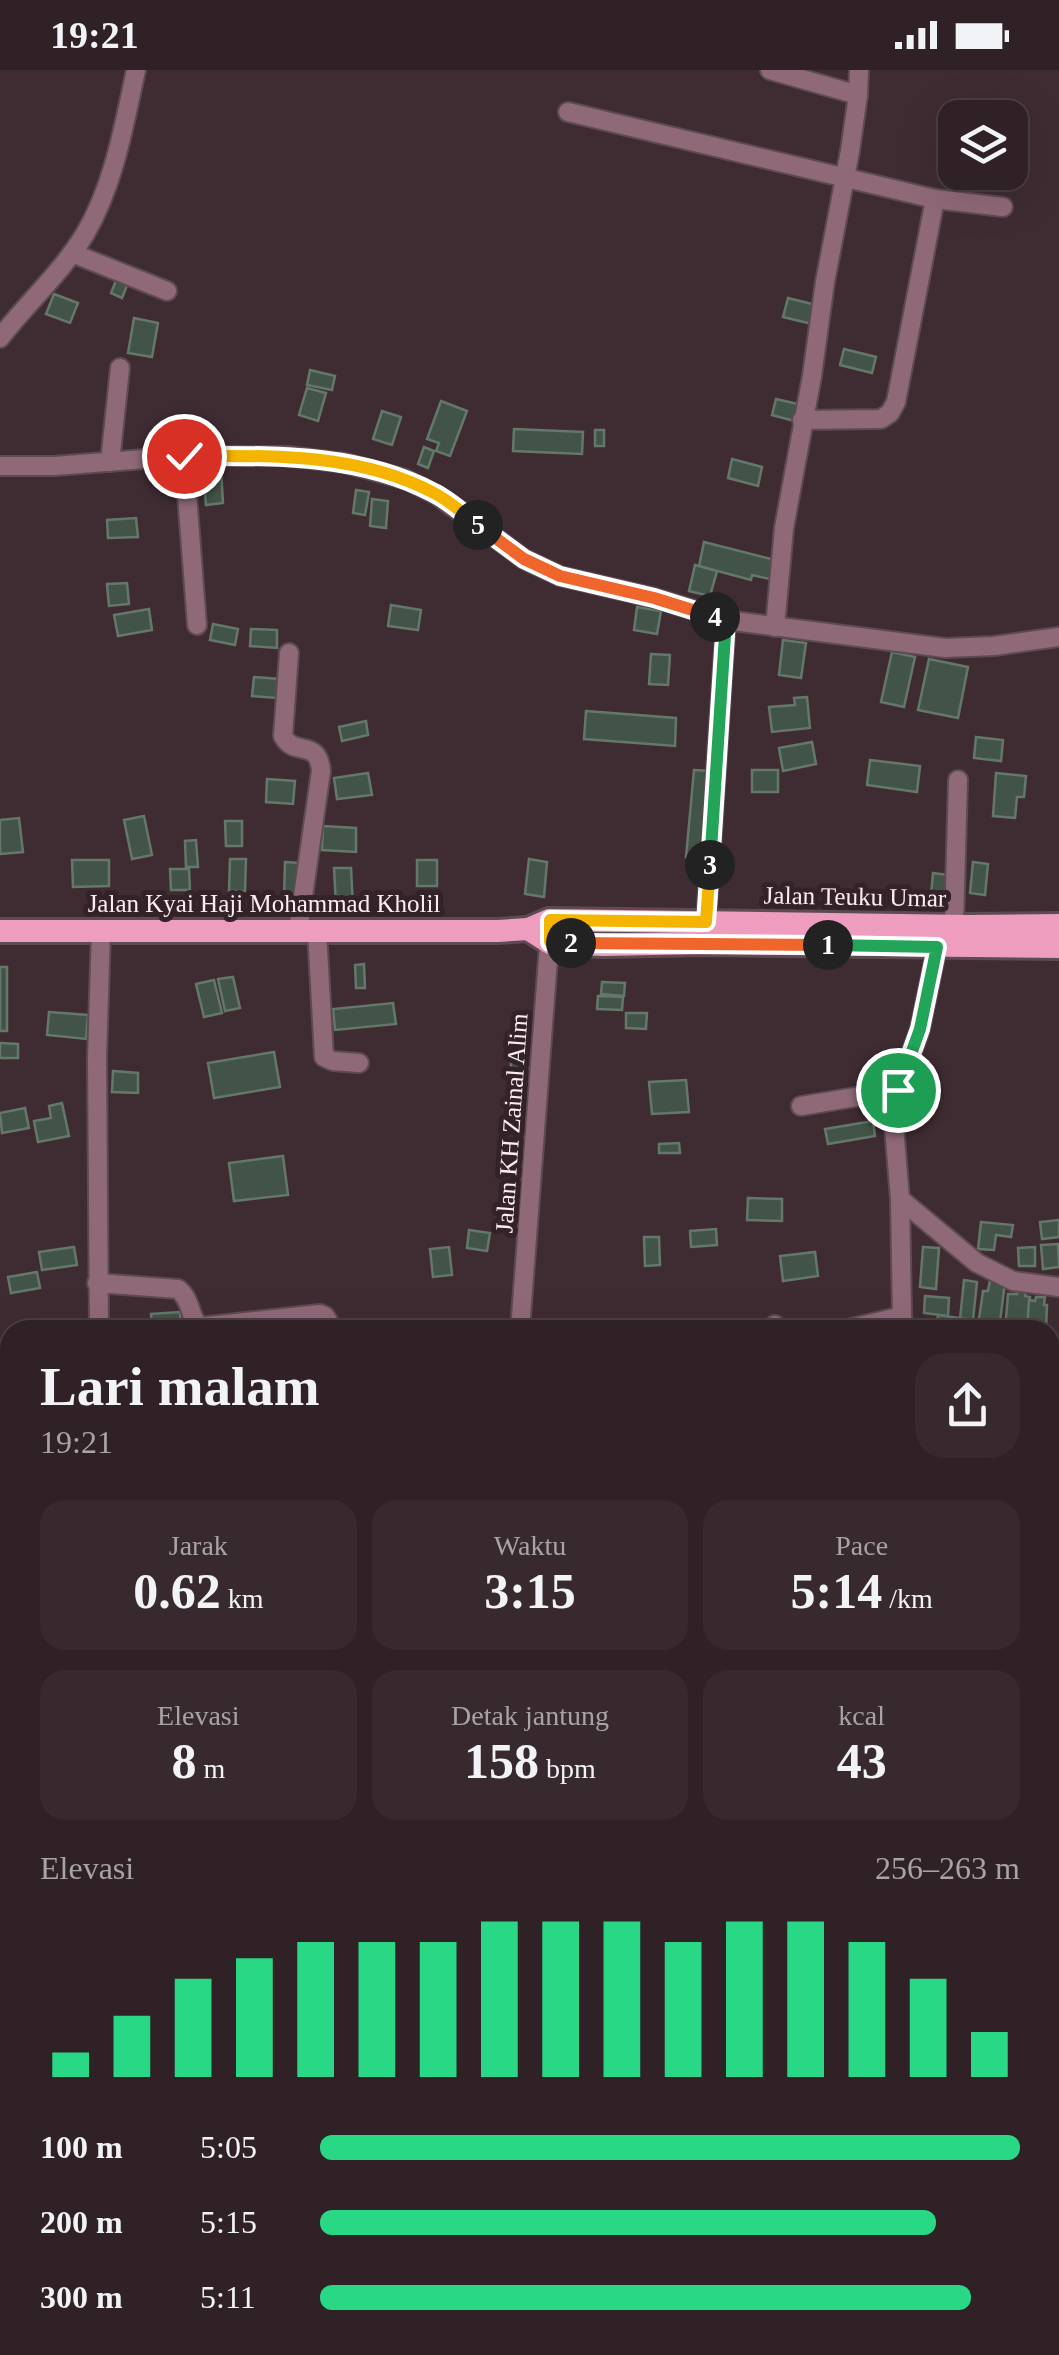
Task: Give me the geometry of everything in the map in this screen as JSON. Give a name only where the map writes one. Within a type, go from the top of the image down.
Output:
[{"type":"main road","name":"Jalan Teuku Umar","points":[[542,930],[706,922],[954,925],[1026,936],[1059,946]]},
{"type":"main road","name":"Jalan Teuku Umar","points":[[542,930],[937,947],[1026,936],[1059,925]]},
{"type":"main road","name":"Jalan Kyai Haji Mohammad Kholil","points":[[0,930],[542,930]]},
{"type":"street","points":[[0,338],[86,232],[109,178],[136,70]]},
{"type":"street","points":[[770,70],[858,95]]},
{"type":"street","points":[[776,627],[784,528],[845,179],[859,70]]},
{"type":"street","points":[[568,112],[935,200],[1003,207]]},
{"type":"street","points":[[802,420],[881,418],[890,413],[896,402],[935,200]]},
{"type":"street","points":[[72,253],[167,291]]},
{"type":"street","points":[[110,462],[120,368]]},
{"type":"street","points":[[184,456],[196,625]]},
{"type":"street","points":[[0,466],[184,456],[287,456],[345,463],[404,480],[438,495],[524,559],[560,576],[726,620],[945,648],[1059,637]]},
{"type":"street","points":[[706,922],[726,620]]},
{"type":"street","points":[[289,653],[283,736],[291,746],[310,749],[318,755],[321,771],[307,931],[324,1057],[359,1063]]},
{"type":"street","points":[[954,925],[958,780]]},
{"type":"street","name":"Jalan KH Zainal Alim","points":[[521,1320],[542,930]]},
{"type":"street","points":[[99,1320],[97,1058],[101,931]]},
{"type":"street","points":[[903,1320],[893,1114],[920,1029],[937,947]]},
{"type":"street","points":[[800,1106],[898,1090]]},
{"type":"street","points":[[900,1199],[977,1263],[1013,1281],[1059,1287]]},
{"type":"street","points":[[97,1284],[178,1289],[188,1300],[194,1320]]},
{"type":"street","points":[[260,1320],[320,1314],[328,1320]]},
{"type":"building","points":[[119,273],[130,278],[122,298],[111,293]]},
{"type":"building","points":[[54,294],[78,303],[70,323],[46,314]]},
{"type":"building","points":[[788,298],[816,305],[812,324],[783,317]]},
{"type":"building","points":[[134,318],[158,323],[152,357],[128,353]]},
{"type":"building","points":[[844,349],[876,357],[872,373],[840,365]]},
{"type":"building","points":[[310,370],[335,376],[332,390],[307,385]]},
{"type":"building","points":[[307,388],[326,393],[318,421],[299,415]]},
{"type":"building","points":[[776,399],[802,405],[798,422],[772,415]]},
{"type":"building","points":[[441,401],[467,411],[450,456],[436,451],[439,443],[427,439]]},
{"type":"building","points":[[382,411],[401,417],[392,445],[373,439]]},
{"type":"building","points":[[514,429],[583,432],[582,454],[513,451]]},
{"type":"building","points":[[595,430],[604,430],[604,446],[595,446]]},
{"type":"building","points":[[424,447],[434,451],[428,468],[418,464]]},
{"type":"building","points":[[732,459],[762,467],[758,486],[728,478]]},
{"type":"building","points":[[221,469],[223,503],[206,505],[203,470]]},
{"type":"building","points":[[356,490],[369,492],[365,515],[353,513]]},
{"type":"building","points":[[372,499],[388,501],[386,528],[370,526]]},
{"type":"building","points":[[136,518],[138,537],[108,538],[107,520]]},
{"type":"building","points":[[704,542],[775,560],[770,579],[752,575],[751,580],[699,566]]},
{"type":"building","points":[[695,565],[717,571],[710,596],[689,591]]},
{"type":"building","points":[[127,583],[129,604],[109,606],[107,584]]},
{"type":"building","points":[[391,605],[421,610],[418,630],[388,626]]},
{"type":"building","points":[[637,607],[661,611],[657,634],[634,630]]},
{"type":"building","points":[[149,609],[152,630],[118,636],[114,615]]},
{"type":"building","points":[[213,624],[238,629],[235,645],[210,640]]},
{"type":"building","points":[[251,629],[277,630],[277,648],[250,646]]},
{"type":"building","points":[[783,640],[806,643],[801,678],[779,675]]},
{"type":"building","points":[[892,652],[915,657],[904,707],[881,702]]},
{"type":"building","points":[[651,654],[670,655],[668,685],[649,684]]},
{"type":"building","points":[[929,659],[968,667],[958,718],[918,710]]},
{"type":"building","points":[[254,677],[280,679],[278,698],[252,696]]},
{"type":"building","points":[[807,697],[810,728],[772,732],[769,707],[795,705],[794,698]]},
{"type":"building","points":[[586,711],[676,718],[675,746],[584,739]]},
{"type":"building","points":[[366,721],[368,735],[342,741],[339,727]]},
{"type":"building","points":[[976,737],[1003,740],[1001,761],[974,758]]},
{"type":"building","points":[[812,742],[816,764],[783,771],[779,748]]},
{"type":"building","points":[[870,760],[920,766],[917,792],[867,785]]},
{"type":"building","points":[[694,770],[710,771],[702,858],[686,857]]},
{"type":"building","points":[[752,770],[778,770],[778,792],[752,792]]},
{"type":"building","points":[[368,773],[372,795],[337,799],[334,778]]},
{"type":"building","points":[[996,773],[1026,776],[1024,797],[1017,797],[1015,818],[993,816]]},
{"type":"building","points":[[267,779],[295,781],[293,804],[266,802]]},
{"type":"building","points":[[144,816],[152,855],[132,859],[124,820]]},
{"type":"building","points":[[19,818],[23,852],[0,854],[0,820]]},
{"type":"building","points":[[225,821],[242,821],[242,846],[226,846]]},
{"type":"building","points":[[323,826],[356,828],[356,852],[322,850]]},
{"type":"building","points":[[196,840],[198,867],[186,867],[185,841]]},
{"type":"building","points":[[230,859],[246,859],[245,891],[229,891]]},
{"type":"building","points":[[529,859],[547,862],[544,897],[525,894]]},
{"type":"building","points":[[72,860],[109,860],[109,886],[73,887]]},
{"type":"building","points":[[417,860],[437,860],[437,886],[417,886]]},
{"type":"building","points":[[285,862],[300,863],[300,901],[284,900]]},
{"type":"building","points":[[973,862],[988,864],[985,895],[970,893]]},
{"type":"building","points":[[334,868],[351,868],[353,905],[336,905]]},
{"type":"building","points":[[170,869],[189,869],[190,890],[171,890]]},
{"type":"building","points":[[933,873],[949,875],[946,908],[930,907]]},
{"type":"building","points":[[364,964],[365,988],[356,988],[355,965]]},
{"type":"building","points":[[0,967],[7,967],[7,1031],[0,1031]]},
{"type":"building","points":[[233,977],[240,1008],[225,1011],[218,979]]},
{"type":"building","points":[[214,980],[222,1013],[204,1017],[196,984]]},
{"type":"building","points":[[602,982],[625,983],[624,996],[601,994]]},
{"type":"building","points":[[598,996],[623,997],[622,1010],[597,1009]]},
{"type":"building","points":[[393,1003],[396,1024],[335,1030],[333,1009]]},
{"type":"building","points":[[49,1012],[88,1015],[86,1039],[47,1035]]},
{"type":"building","points":[[626,1013],[647,1013],[646,1029],[626,1028]]},
{"type":"building","points":[[0,1043],[18,1044],[18,1058],[0,1058]]},
{"type":"building","points":[[274,1052],[280,1087],[214,1098],[208,1063]]},
{"type":"building","points":[[511,1062],[534,1064],[533,1083],[510,1081]]},
{"type":"building","points":[[113,1071],[138,1073],[138,1093],[112,1092]]},
{"type":"building","points":[[686,1080],[689,1112],[652,1114],[649,1082]]},
{"type":"building","points":[[62,1103],[69,1136],[38,1142],[34,1121],[51,1118],[49,1106]]},
{"type":"building","points":[[25,1108],[29,1128],[2,1133],[0,1113]]},
{"type":"building","points":[[873,1121],[875,1136],[828,1144],[825,1129]]},
{"type":"building","points":[[679,1143],[680,1153],[659,1153],[659,1144]]},
{"type":"building","points":[[283,1156],[288,1195],[234,1201],[229,1163]]},
{"type":"building","points":[[748,1198],[782,1199],[782,1221],[747,1220]]},
{"type":"building","points":[[1059,1220],[1059,1237],[1042,1239],[1040,1222]]},
{"type":"building","points":[[981,1222],[1013,1225],[1011,1237],[996,1235],[994,1250],[978,1249]]},
{"type":"building","points":[[716,1229],[717,1245],[691,1247],[690,1231]]},
{"type":"building","points":[[469,1230],[490,1233],[487,1251],[467,1248]]},
{"type":"building","points":[[644,1237],[659,1237],[660,1265],[645,1266]]},
{"type":"building","points":[[1058,1244],[1059,1267],[1043,1269],[1041,1245]]},
{"type":"building","points":[[74,1247],[77,1265],[42,1270],[39,1252]]},
{"type":"building","points":[[449,1247],[452,1275],[433,1277],[430,1249]]},
{"type":"building","points":[[923,1247],[939,1248],[936,1289],[920,1287]]},
{"type":"building","points":[[1035,1247],[1035,1266],[1019,1266],[1018,1248]]},
{"type":"building","points":[[815,1252],[818,1276],[783,1281],[780,1256]]},
{"type":"building","points":[[37,1272],[40,1288],[11,1293],[8,1277]]},
{"type":"building","points":[[964,1280],[977,1282],[973,1320],[960,1319]]},
{"type":"building","points":[[990,1280],[1005,1282],[1000,1320],[979,1319],[983,1291],[988,1291]]},
{"type":"building","points":[[1026,1292],[1025,1296],[1030,1297],[1028,1320],[1006,1320],[1008,1294]]},
{"type":"building","points":[[925,1296],[949,1298],[948,1316],[924,1313]]},
{"type":"building","points":[[1036,1297],[1045,1297],[1046,1320],[1028,1320],[1029,1300],[1035,1301]]},
{"type":"building","points":[[180,1312],[180,1320],[151,1320],[151,1314]]},
{"type":"building","points":[[938,1315],[973,1320],[937,1320]]},
{"type":"route","points":[[184,456],[287,456],[345,463],[404,480],[438,495],[524,559],[560,576],[726,620],[706,922],[550,920],[550,942],[937,947],[920,1029],[898,1090]]}]
